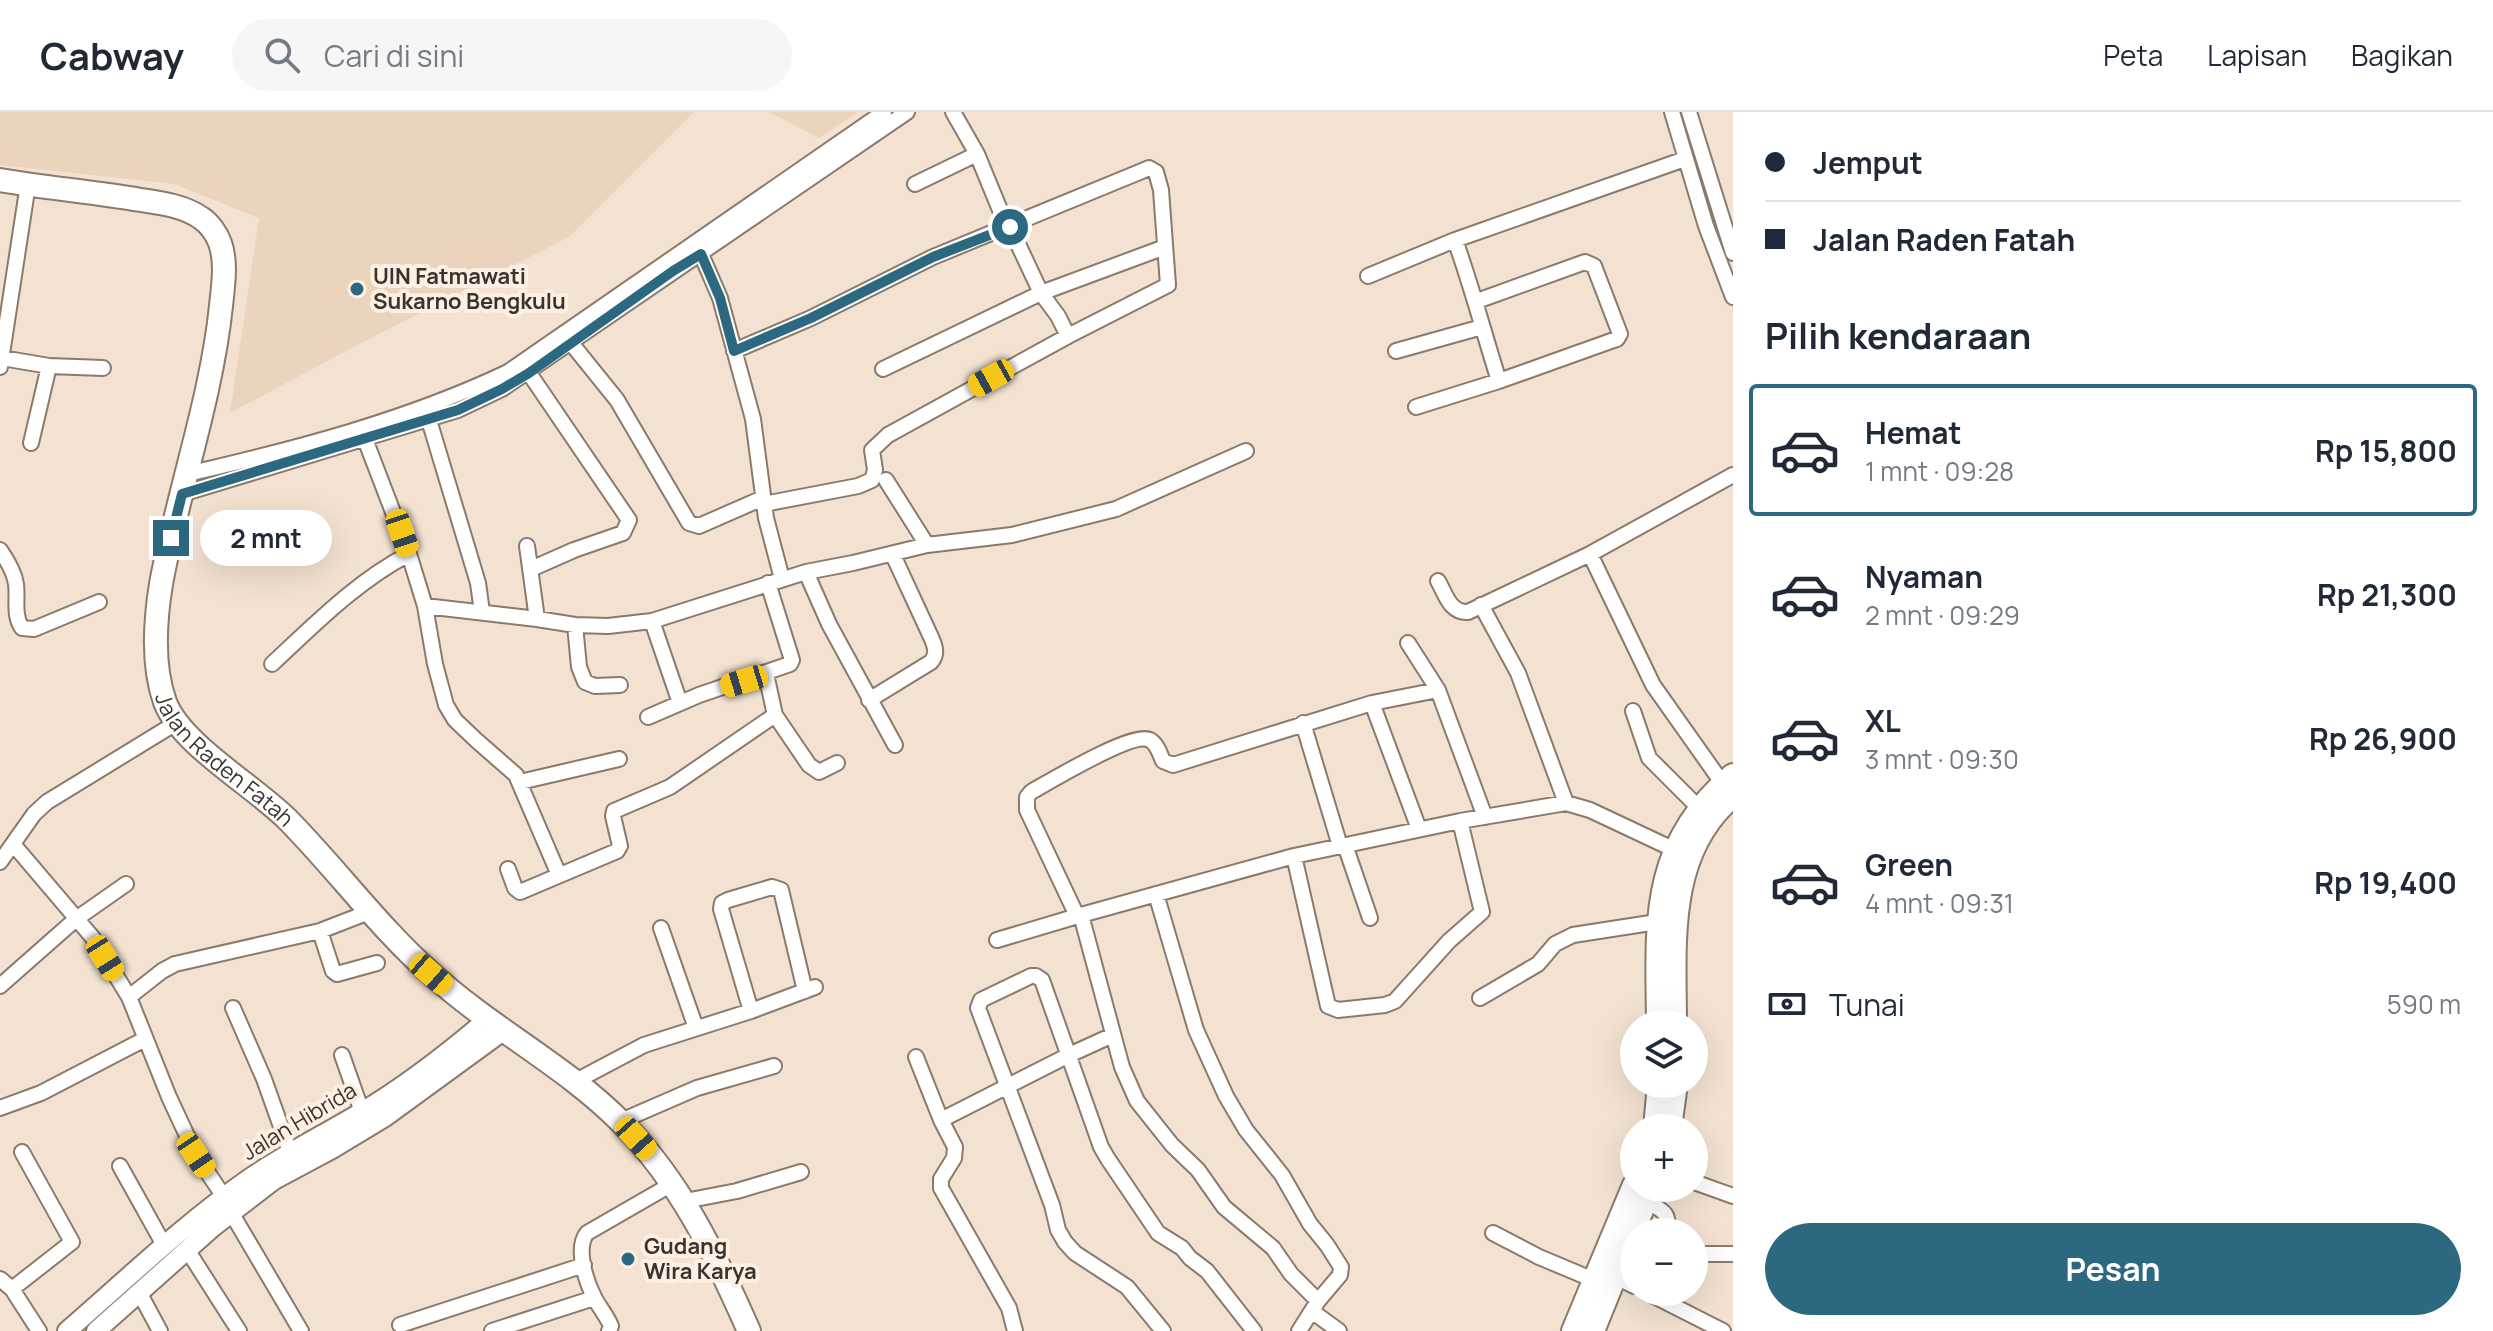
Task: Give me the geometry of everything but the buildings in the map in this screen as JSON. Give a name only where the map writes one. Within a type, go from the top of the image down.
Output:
[{"type":"highway","name":"Jalan Raden Fatah","points":[[0,180],[170,205],[201,218],[215,234],[220,243],[223,273],[218,335],[168,550],[156,623],[164,700],[176,723],[287,819],[369,912],[431,974],[621,1121],[651,1154],[678,1192],[749,1331]]},
{"type":"highway","points":[[1658,1010],[1657,922],[1675,850],[1699,808],[1730,785]]},
{"type":"highway","points":[[1675,1010],[1674,922],[1682,880],[1697,840],[1730,785]]},
{"type":"highway","points":[[1593,1331],[1640,1202]]},
{"type":"highway","points":[[1573,1331],[1611,1278]]},
{"type":"main road","name":"Jalan Hibrida","points":[[67,1331],[164,1245],[228,1205],[290,1152],[362,1112],[495,1025]]},
{"type":"main road","points":[[96,1331],[188,1251],[213,1227],[228,1205],[385,1117],[495,1025]]},
{"type":"street","points":[[185,484],[272,454],[469,405],[529,373],[669,266],[701,254],[848,144],[884,112]]},
{"type":"street","points":[[185,484],[365,439],[431,414],[508,372],[848,144],[907,112]]},
{"type":"street","points":[[953,112],[977,154],[1041,293],[1068,336]]},
{"type":"street","points":[[1672,112],[1689,139],[1731,243]]},
{"type":"street","points":[[1689,112],[1685,159],[1733,297]]},
{"type":"street","points":[[915,184],[977,154]]},
{"type":"street","points":[[1368,276],[1455,240],[1685,159]]},
{"type":"street","points":[[571,343],[617,400],[689,523],[699,526],[763,501],[858,486],[872,480],[875,470],[872,450],[888,435],[1168,285],[1161,190],[1156,172],[1149,168],[933,257],[811,318],[734,351]]},
{"type":"street","points":[[28,184],[1,362],[103,368]]},
{"type":"street","points":[[1455,240],[1477,301],[1499,381]]},
{"type":"street","points":[[883,369],[1041,293],[1165,247]]},
{"type":"street","points":[[648,717],[787,667],[792,660],[775,581],[753,419],[720,298],[701,254]]},
{"type":"street","points":[[1416,407],[1617,339],[1620,334],[1594,266],[1590,263],[1585,262],[1477,301]]},
{"type":"street","points":[[1396,351],[1482,327]]},
{"type":"street","points":[[31,443],[49,366]]},
{"type":"street","points":[[529,373],[629,520],[623,533],[531,569]]},
{"type":"street","points":[[431,414],[478,583],[482,612]]},
{"type":"street","points":[[365,439],[409,554],[425,606],[446,705],[455,720],[501,760],[520,782],[559,875]]},
{"type":"street","points":[[425,606],[575,625],[608,626],[652,621],[806,572],[927,545],[1012,535],[1116,509],[1246,451]]},
{"type":"street","points":[[1438,581],[1457,611],[1468,612],[1590,554],[1733,475]]},
{"type":"street","points":[[886,480],[927,545]]},
{"type":"street","points":[[527,546],[537,619]]},
{"type":"street","points":[[0,550],[9,562],[16,583],[17,614],[22,628],[27,631],[99,602]]},
{"type":"street","points":[[272,664],[330,609],[409,554]]},
{"type":"street","points":[[1590,554],[1653,685],[1730,785]]},
{"type":"street","points":[[869,700],[935,657],[935,646],[893,555]]},
{"type":"street","points":[[806,572],[829,624],[895,745]]},
{"type":"street","points":[[1481,605],[1518,673],[1566,803]]},
{"type":"street","points":[[652,621],[680,703]]},
{"type":"street","points":[[575,625],[579,667],[585,682],[595,686],[620,685]]},
{"type":"street","points":[[1408,643],[1438,690],[1485,817]]},
{"type":"street","points":[[766,674],[775,715],[814,770],[823,771],[837,763]]},
{"type":"street","points":[[1339,1331],[1315,1306],[1273,1248],[1224,1207],[1198,1170],[1172,1145],[1137,1101],[1122,1067],[1079,916],[1027,810],[1027,797],[1088,759],[1140,738],[1155,744],[1163,761],[1173,765],[1372,703],[1438,690]]},
{"type":"street","points":[[1372,703],[1419,829]]},
{"type":"street","points":[[1633,711],[1649,758],[1699,808]]},
{"type":"street","points":[[508,869],[515,888],[520,892],[619,849],[614,811],[670,787],[775,715]]},
{"type":"street","points":[[0,862],[34,814],[47,802],[176,723]]},
{"type":"street","points":[[1303,723],[1342,845],[1370,918]]},
{"type":"street","points":[[520,782],[619,759]]},
{"type":"street","points":[[997,940],[1294,856],[1460,821],[1566,803],[1590,810],[1675,850]]},
{"type":"street","points":[[1294,856],[1328,1006],[1338,1010],[1385,1005],[1403,994],[1449,941],[1482,912],[1460,821]]},
{"type":"street","points":[[13,844],[93,938],[129,997],[196,1155],[301,1331]]},
{"type":"street","points":[[0,986],[76,919],[126,884]]},
{"type":"street","points":[[574,1082],[644,1045],[751,1011],[810,989],[781,890],[772,887],[722,903],[721,909],[751,1011]]},
{"type":"street","points":[[1156,894],[1196,1030],[1226,1096],[1246,1130],[1282,1175],[1310,1224],[1339,1263],[1340,1275],[1299,1331]]},
{"type":"street","points":[[129,997],[162,971],[183,961],[320,931],[369,912]]},
{"type":"street","points":[[1480,998],[1538,964],[1561,939],[1657,922]]},
{"type":"street","points":[[661,928],[696,1028]]},
{"type":"street","points":[[320,931],[333,971],[337,974],[377,963]]},
{"type":"street","points":[[1163,1331],[1127,1287],[1075,1253],[1058,1230],[1052,1205],[978,1008],[985,997],[1031,976],[1040,978],[1101,1147],[1158,1233],[1182,1248],[1207,1271],[1254,1331]]},
{"type":"street","points":[[233,1008],[264,1079],[290,1152]]},
{"type":"street","points":[[941,1120],[1113,1035]]},
{"type":"street","points":[[0,1108],[41,1093],[145,1039]]},
{"type":"street","points":[[342,1055],[362,1112]]},
{"type":"street","points":[[916,1057],[955,1147],[955,1153],[941,1179],[941,1188],[1009,1308],[1015,1331]]},
{"type":"street","points":[[621,1121],[697,1088],[774,1066]]},
{"type":"street","points":[[22,1152],[72,1242],[6,1284],[39,1331]]},
{"type":"street","points":[[120,1166],[164,1245]]},
{"type":"street","points":[[609,1331],[610,1321],[594,1298],[584,1265],[581,1244],[587,1233],[678,1192],[737,1191],[801,1172]]},
{"type":"street","points":[[1708,1187],[1733,1196]]},
{"type":"street","points":[[1655,1202],[1667,1218]]},
{"type":"street","points":[[1493,1233],[1539,1257],[1611,1278]]},
{"type":"street","points":[[188,1251],[239,1331]]},
{"type":"street","points":[[1708,1254],[1733,1254]]},
{"type":"street","points":[[400,1325],[584,1265]]},
{"type":"street","points":[[139,1292],[160,1331]]},
{"type":"street","points":[[492,1331],[594,1298]]},
{"type":"street","points":[[1674,1306],[1723,1331]]},
{"type":"shaded area","name":"UIN Fatmawati Sukarno Bengkulu","points":[[0,112],[694,112],[569,237],[230,413],[259,218],[174,184],[0,165]]},
{"type":"shaded area","points":[[769,112],[858,112],[819,138]]},
{"type":"place","name":"UIN Fatmawati Sukarno Bengkulu","points":[[357,289]]},
{"type":"place","name":"Gudang Wira Karya","points":[[628,1259]]},
{"type":"route","points":[[171,538],[182,494],[458,410],[529,373],[701,254],[720,298],[734,351],[811,318],[933,257],[1010,227]]}]
